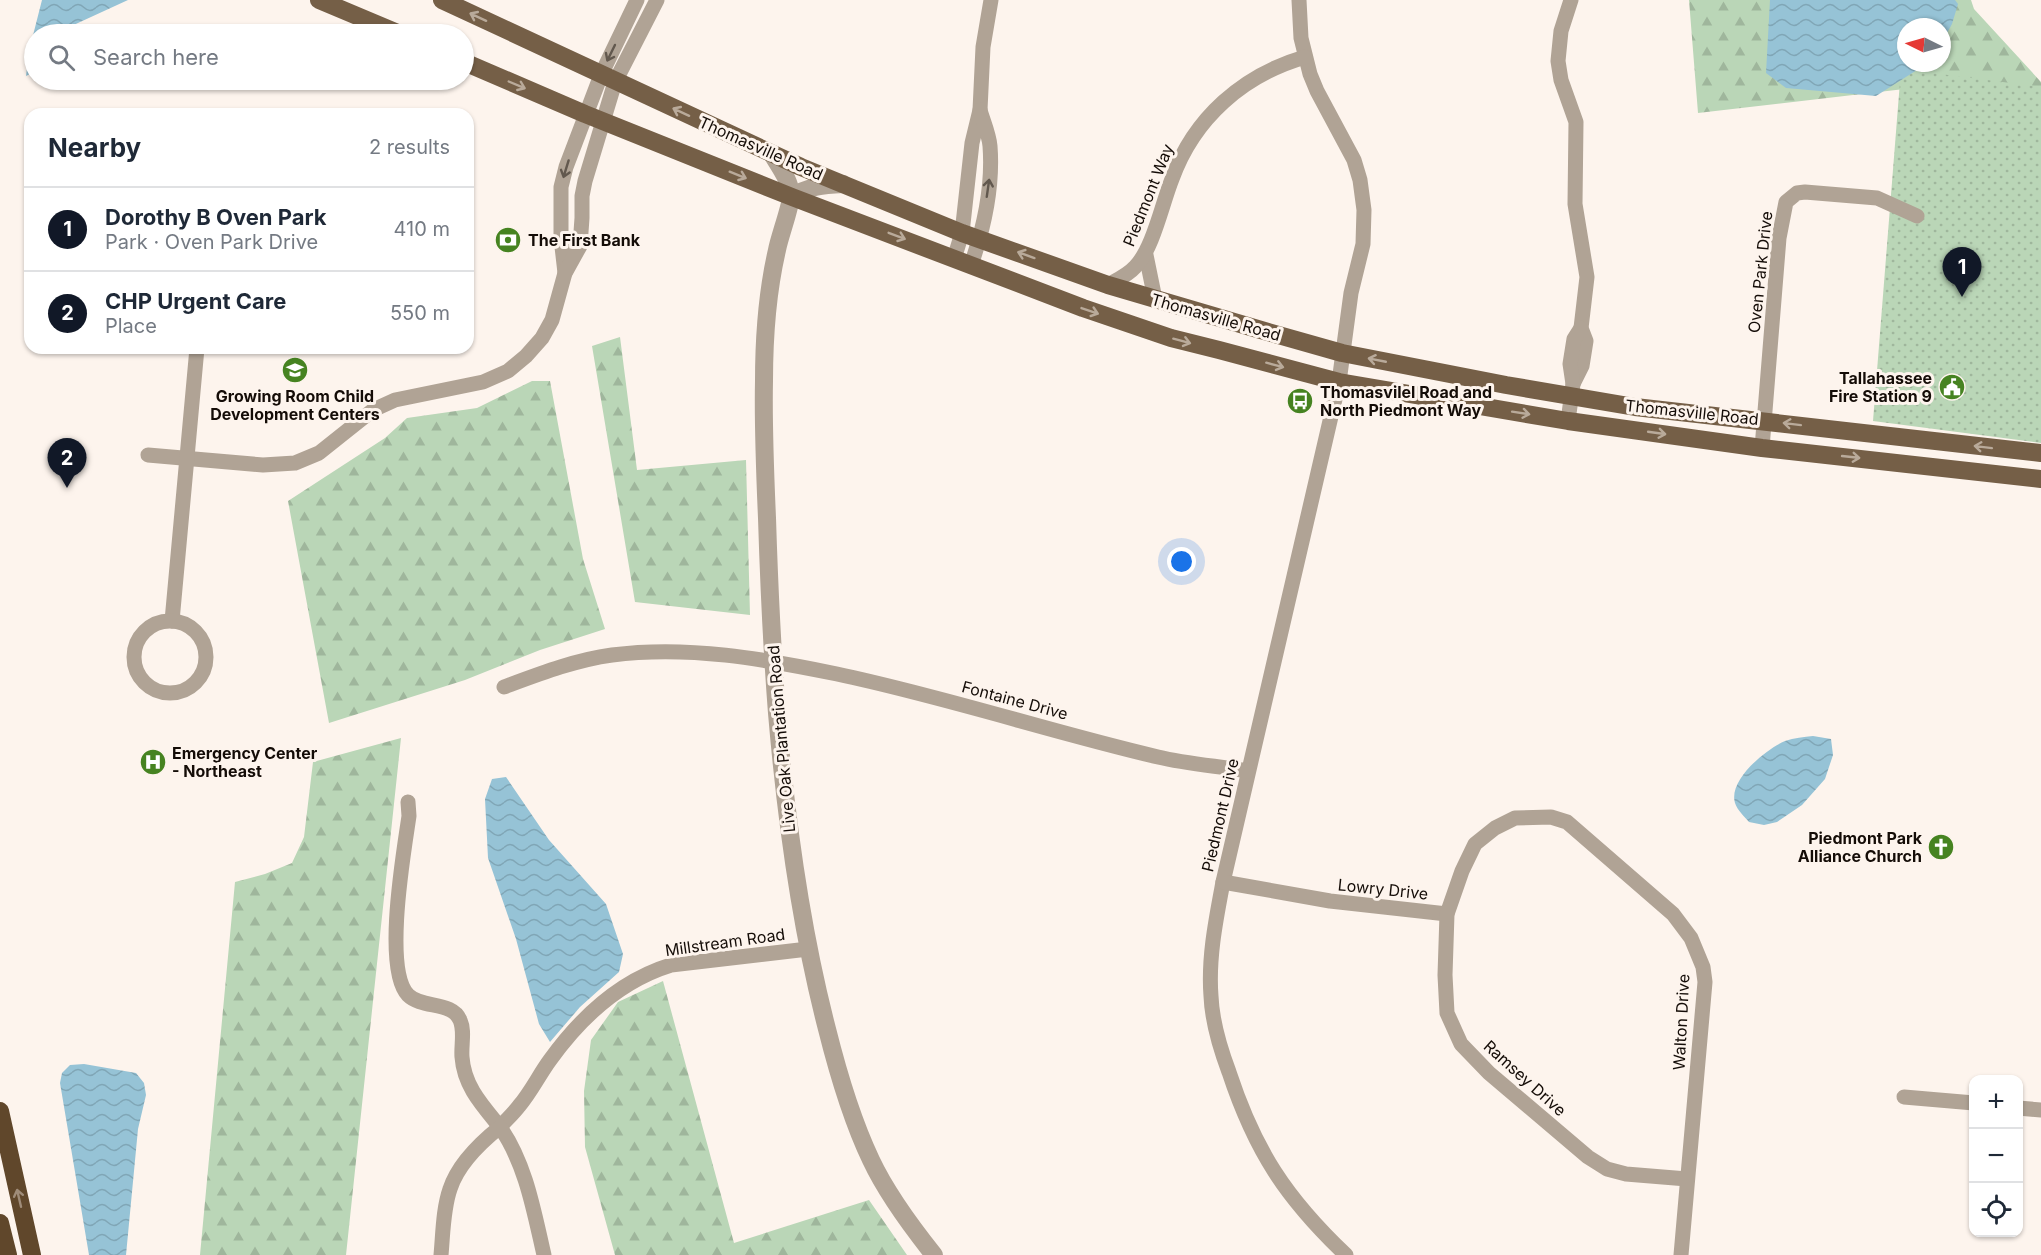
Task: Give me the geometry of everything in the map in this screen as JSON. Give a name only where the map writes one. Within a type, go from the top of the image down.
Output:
[{"type":"highway","points":[[0,1111],[32,1255]]},
{"type":"highway","points":[[0,1223],[8,1255]]},
{"type":"main road","points":[[319,0],[376,24]]},
{"type":"main road","name":"Thomasville Road","points":[[442,0],[772,154],[962,233],[1108,285],[1342,353],[1506,386],[1572,390],[1635,407],[2041,453]]},
{"type":"main road","name":"Thomasville Road","points":[[474,66],[585,114],[792,197],[1083,308],[1171,338],[1339,382],[1568,421],[1762,448],[2041,479]]},
{"type":"main road","points":[[1146,329],[1155,299]]},
{"type":"main road","points":[[1890,462],[1892,436]]},
{"type":"street","points":[[148,455],[262,465],[295,463],[319,453],[373,410],[394,400],[483,382],[508,370],[526,356],[542,338],[552,320],[565,273],[580,246],[583,188],[603,121],[608,78],[637,0]]},
{"type":"street","points":[[565,273],[560,213],[561,187],[585,114],[657,0]]},
{"type":"street","points":[[962,262],[962,233],[972,143],[980,110],[984,37],[991,0]]},
{"type":"street","name":"Piedmont Drive","points":[[1299,0],[1305,57],[1317,91],[1354,160],[1364,205],[1363,244],[1351,294],[1339,382],[1223,882],[1210,980],[1215,1025],[1227,1066],[1250,1128],[1281,1183],[1317,1227],[1346,1255]]},
{"type":"street","points":[[1568,421],[1572,390],[1582,366],[1586,341],[1581,328],[1587,277],[1576,212],[1576,122],[1561,80],[1558,61],[1561,31],[1571,0]]},
{"type":"street","name":"Piedmont Way","points":[[1108,285],[1134,269],[1146,255],[1179,161],[1190,140],[1206,119],[1238,88],[1261,74],[1305,57]]},
{"type":"street","points":[[962,262],[981,239],[990,178],[990,144],[980,110]]},
{"type":"street","points":[[772,154],[783,171],[792,197],[802,190],[843,184]]},
{"type":"street","name":"Oven Park Drive","points":[[1762,448],[1779,238],[1786,202],[1797,193],[1805,192],[1877,198],[1917,216]]},
{"type":"street","name":"Live Oak Plantation Road","points":[[792,197],[777,249],[769,288],[764,369],[764,432],[773,661],[787,820],[815,986],[834,1058],[855,1122],[870,1159],[888,1193],[934,1255]]},
{"type":"street","points":[[1146,255],[1155,299]]},
{"type":"street","points":[[172,621],[196,354]]},
{"type":"street","points":[[172,621],[188,626],[198,634],[203,643],[206,658],[200,678],[192,686],[176,693],[158,692],[140,678],[136,670],[134,655],[139,639],[146,630],[160,622],[172,621]]},
{"type":"street","name":"Fontaine Drive","points":[[504,687],[566,665],[614,655],[661,652],[704,653],[773,661],[903,688],[1160,757],[1248,771]]},
{"type":"street","points":[[408,802],[409,816],[397,916],[396,950],[399,972],[404,988],[412,998],[449,1010],[455,1013],[460,1020],[463,1071],[470,1088],[515,1150],[544,1255]]},
{"type":"street","name":"Lowry Drive","points":[[1223,882],[1330,901],[1447,914],[1462,871],[1475,844],[1495,828],[1515,818],[1556,818]]},
{"type":"street","name":"Walton Drive","points":[[1556,818],[1567,822],[1673,914],[1691,938],[1703,967],[1705,982],[1681,1255]]},
{"type":"street","name":"Ramsey Drive","points":[[1447,914],[1445,975],[1447,1012],[1461,1044],[1489,1073],[1588,1156],[1607,1169],[1626,1174],[1687,1179]]},
{"type":"street","name":"Millstream Road","points":[[441,1255],[447,1200],[450,1187],[458,1171],[519,1106],[549,1061],[591,1012],[634,979],[671,965],[808,949]]},
{"type":"street","points":[[1904,1097],[1969,1103]]},
{"type":"street","points":[[2023,1108],[2041,1110]]},
{"type":"green space","points":[[1689,0],[1971,0],[1974,9],[2041,82],[2041,429],[1913,88],[1698,113]]},
{"type":"green space","points":[[1901,72],[1924,72],[2041,87],[2041,443],[1873,421]]},
{"type":"green space","points":[[620,337],[637,470],[746,460],[750,615],[635,602],[592,346]]},
{"type":"green space","points":[[532,381],[550,381],[583,559],[605,629],[540,650],[465,680],[329,723],[288,501],[385,438],[407,418],[477,408]]},
{"type":"green space","points":[[401,738],[346,1255],[200,1255],[235,882],[265,874],[292,863],[304,837],[313,762]]},
{"type":"green space","points":[[663,981],[734,1243],[869,1200],[907,1255],[615,1255],[585,1147],[584,1091],[591,1040],[618,1002]]},
{"type":"water","points":[[42,0],[128,0],[76,24],[36,24]]},
{"type":"water","points":[[1770,0],[1955,0],[1958,4],[1951,26],[1951,18],[1897,18],[1897,72],[1914,72],[1876,96],[1786,88],[1766,73]]},
{"type":"water","points":[[1813,736],[1831,739],[1833,755],[1825,779],[1802,805],[1777,822],[1764,825],[1749,822],[1735,803],[1734,794],[1743,775],[1759,758],[1777,745],[1788,740]]},
{"type":"water","points":[[506,777],[549,840],[606,904],[623,954],[619,972],[580,1007],[550,1042],[539,1024],[516,939],[488,858],[485,799],[492,779]]},
{"type":"water","points":[[84,1064],[136,1073],[144,1083],[146,1095],[138,1129],[126,1255],[89,1255],[60,1083],[62,1073],[70,1065]]},
{"type":"place","name":"The First Bank","points":[[508,240]]},
{"type":"place","name":"Dorothy B Oven Park","points":[[1962,297]]},
{"type":"place","name":"Growing Room Child Development Centers","points":[[295,370]]},
{"type":"place","name":"Tallahassee Fire Station 9","points":[[1952,387]]},
{"type":"place","name":"Thomasvilel Road and North Piedmont Way","points":[[1300,401]]},
{"type":"place","name":"CHP Urgent Care","points":[[67,488]]},
{"type":"place","name":"Emergency Center - Northeast","points":[[153,762]]},
{"type":"place","name":"Piedmont Park Alliance Church","points":[[1941,847]]}]
